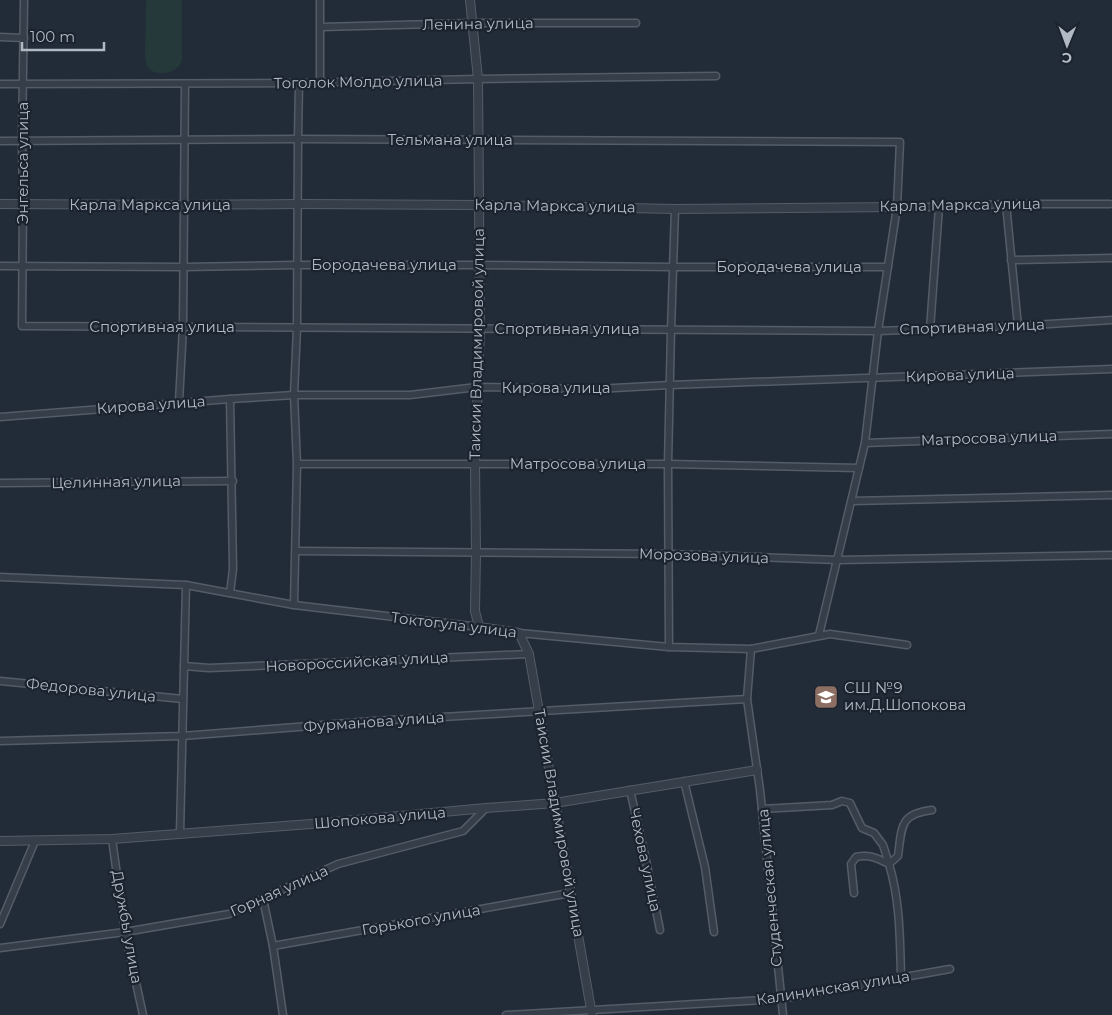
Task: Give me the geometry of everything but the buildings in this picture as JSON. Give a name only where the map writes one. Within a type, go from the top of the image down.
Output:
[{"type":"street","name":"Энгельса улица","points":[[22,326],[24,0]]},
{"type":"street","points":[[320,0],[320,82]]},
{"type":"street","name":"Таисии Владимировой улица","points":[[470,0],[478,79],[479,140],[478,265],[480,329],[475,464],[475,611],[479,627]]},
{"type":"street","name":"Ленина улица","points":[[321,27],[473,23],[636,23]]},
{"type":"street","points":[[0,37],[24,38]]},
{"type":"street","name":"Тоголок Молдо улица","points":[[0,84],[299,83],[716,76]]},
{"type":"street","points":[[294,605],[297,464],[294,396],[297,327],[296,265],[299,83]]},
{"type":"street","points":[[179,402],[183,327],[185,84]]},
{"type":"street","name":"Тельмана улица","points":[[0,141],[298,139],[900,142],[897,207]]},
{"type":"street","name":"Карла Маркса улица","points":[[0,204],[479,205],[675,209],[1110,204]]},
{"type":"street","points":[[1006,204],[1018,326]]},
{"type":"street","points":[[819,636],[865,442],[878,331],[897,207]]},
{"type":"street","points":[[930,329],[939,207]]},
{"type":"street","points":[[669,647],[668,464],[675,209]]},
{"type":"street","points":[[1011,260],[1112,258]]},
{"type":"street","name":"Бородачева улица","points":[[0,266],[478,265],[888,267]]},
{"type":"street","name":"Спортивная улица","points":[[22,326],[878,331],[1018,326],[1112,320]]},
{"type":"street","name":"Кирова улица","points":[[0,417],[230,399],[294,396],[410,395],[477,387],[596,389],[1112,370]]},
{"type":"street","points":[[230,399],[234,569],[230,593]]},
{"type":"street","name":"Матросова улица","points":[[865,442],[1112,434]]},
{"type":"street","name":"Матросова улица","points":[[297,464],[668,464],[860,468]]},
{"type":"street","name":"Целинная улица","points":[[0,483],[233,481]]},
{"type":"street","points":[[852,501],[1112,495]]},
{"type":"street","name":"Морозова улица","points":[[296,551],[669,554],[838,560],[1112,555]]},
{"type":"street","name":"Токтогула улица","points":[[0,577],[186,585],[294,605],[519,633],[669,647],[750,649],[830,634],[907,646]]},
{"type":"street","points":[[180,833],[186,585]]},
{"type":"street","name":"Таисии Владимировой улица","points":[[519,633],[530,654],[592,1012]]},
{"type":"street","points":[[750,649],[747,699],[757,770]]},
{"type":"street","name":"Новороссийская улица","points":[[184,666],[209,668],[530,654]]},
{"type":"street","name":"Федорова улица","points":[[0,681],[183,699]]},
{"type":"street","name":"Фурманова улица","points":[[0,741],[182,736],[539,710],[747,699]]},
{"type":"street","name":"Студенческая улица","points":[[757,770],[783,1015]]},
{"type":"street","name":"Шопокова улица","points":[[0,841],[112,839],[555,803],[757,770]]},
{"type":"street","points":[[684,781],[704,867],[714,932]]},
{"type":"street","name":"Чехова улица","points":[[630,790],[660,930]]},
{"type":"street","points":[[762,809],[832,805],[842,801],[850,803],[862,828],[874,833],[883,845],[894,880],[898,914],[901,977]]},
{"type":"street","name":"Горная улица","points":[[0,948],[126,932],[229,914],[338,864],[463,830],[486,808]]},
{"type":"street","points":[[889,864],[898,856],[901,830],[908,817],[917,811],[932,810]]},
{"type":"street","name":"Дружбы улица","points":[[112,839],[126,932],[143,1015]]},
{"type":"street","points":[[0,924],[35,841]]},
{"type":"street","points":[[854,893],[851,864],[856,857],[865,854],[889,864]]},
{"type":"street","name":"Горького улица","points":[[273,946],[570,893]]},
{"type":"street","points":[[263,899],[273,946],[283,1015]]},
{"type":"street","name":"Калининская улица","points":[[506,1015],[592,1012],[780,999],[950,969]]},
{"type":"green space","points":[[146,0],[182,0],[182,60],[180,65],[166,73],[151,70],[145,58]]},
{"type":"place","name":"СШ №9 им.Д.Шопокова","points":[[826,697]]}]
